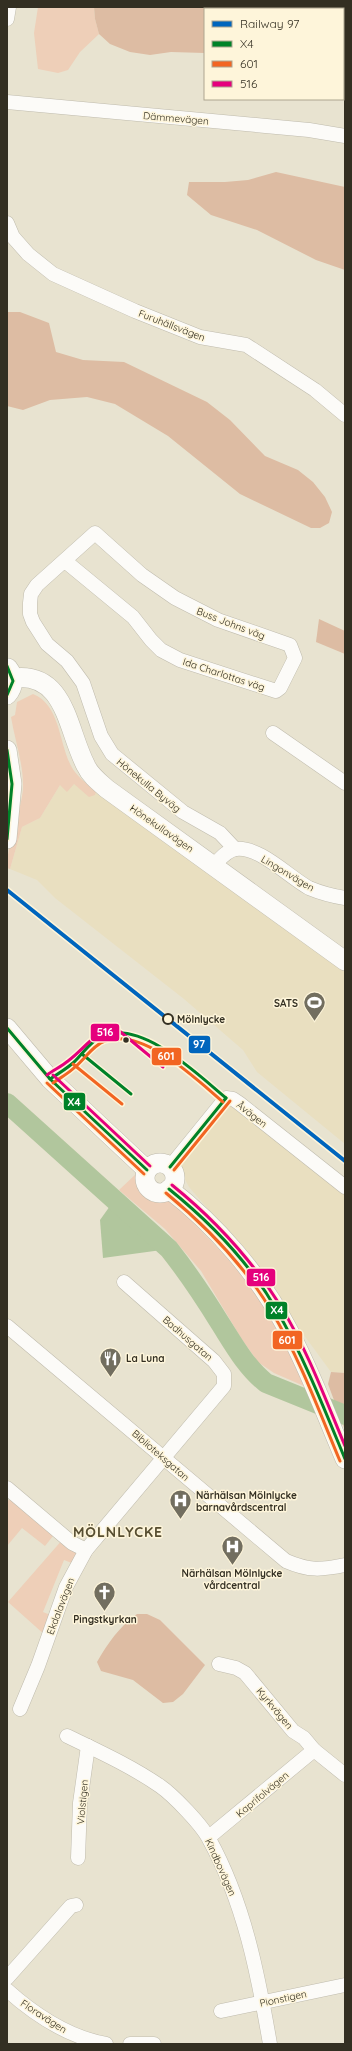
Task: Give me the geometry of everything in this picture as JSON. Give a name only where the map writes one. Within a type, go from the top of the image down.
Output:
[{"type":"street","points":[[7,19],[9,7]]},
{"type":"street","name":"Dämmevägen","points":[[7,102],[309,130],[345,136]]},
{"type":"street","name":"Furuhällsvägen","points":[[7,223],[13,237],[28,254],[53,274],[135,311],[200,337],[246,345],[315,390],[345,415]]},
{"type":"street","name":"Hönekulla Byväg","points":[[95,533],[65,561],[44,577],[31,594],[30,614],[37,631],[46,644],[68,661],[84,683],[101,736],[112,754],[183,812],[220,833],[235,849]]},
{"type":"street","name":"Buss Johns väg","points":[[95,533],[142,575],[180,601],[218,620],[290,645],[295,658],[280,688],[276,691]]},
{"type":"street","name":"Ida Charlottas väg","points":[[65,561],[133,617],[161,650],[180,660],[276,691]]},
{"type":"street","name":"Hönekullavägen","points":[[9,680],[32,677],[49,685],[55,691],[61,703],[75,741],[91,774],[108,790],[345,961]]},
{"type":"street","points":[[273,733],[345,783]]},
{"type":"street","points":[[7,750],[12,784],[7,839]]},
{"type":"street","points":[[214,866],[226,853],[235,849]]},
{"type":"street","name":"Lingonvägen","points":[[235,849],[242,849],[263,857],[308,887],[328,896],[345,898]]},
{"type":"street","points":[[7,1028],[50,1079],[147,1170]]},
{"type":"street","name":"Åvägen","points":[[170,1167],[226,1098],[233,1099],[240,1103],[345,1187]]},
{"type":"street","points":[[156,1163],[164,1163],[170,1167],[174,1172],[175,1178],[169,1189],[157,1192],[150,1188],[145,1178],[147,1170],[156,1163]]},
{"type":"street","points":[[169,1189],[186,1202],[232,1250],[268,1297],[287,1327],[311,1375],[345,1459]]},
{"type":"street","name":"Badhusgatan","points":[[124,1282],[214,1360],[224,1374],[224,1386],[221,1391],[164,1459]]},
{"type":"street","name":"Biblioteksgatan","points":[[7,1326],[286,1561],[311,1570],[325,1570],[345,1565]]},
{"type":"street","name":"Ekdalavägen","points":[[20,1709],[66,1587],[86,1550],[164,1459]]},
{"type":"street","points":[[7,1488],[72,1543],[86,1550]]},
{"type":"street","name":"Kyrkvägen","points":[[219,1664],[236,1668],[245,1674],[293,1731],[304,1738],[314,1750],[345,1775]]},
{"type":"street","name":"Kindbovägen","points":[[67,1736],[88,1746],[160,1787],[180,1804],[209,1838],[224,1869],[246,1929],[263,2002],[270,2044]]},
{"type":"street","name":"Violstigen","points":[[78,1858],[80,1803],[88,1746]]},
{"type":"street","name":"Kaprifolvägen","points":[[209,1838],[314,1750]]},
{"type":"street","points":[[7,1978],[70,1906],[76,1905]]},
{"type":"street","name":"Pionstigen","points":[[221,2011],[345,1986]]},
{"type":"street","name":"Floravägen","points":[[7,1990],[62,2030],[86,2040],[106,2044]]},
{"type":"street","points":[[130,2044],[154,2044]]},
{"type":"shaded area","points":[[38,7],[94,7],[95,19],[99,34],[80,52],[68,70],[58,73],[38,69],[34,33]]},
{"type":"shaded area","points":[[94,7],[342,8],[204,8],[204,53],[171,52],[150,55],[130,52],[110,44],[99,34],[95,19]]},
{"type":"shaded area","points":[[344,9],[345,10],[344,76]]},
{"type":"shaded area","points":[[276,172],[345,187],[345,270],[316,260],[257,230],[211,215],[187,195],[189,182],[225,182],[248,180]]},
{"type":"shaded area","points":[[7,312],[20,312],[49,323],[56,352],[83,360],[124,362],[207,402],[230,420],[265,456],[298,470],[313,482],[325,497],[332,512],[329,523],[320,528],[311,528],[240,494],[168,436],[115,404],[87,397],[50,400],[23,410],[7,406]]},
{"type":"shaded area","points":[[319,619],[345,631],[345,654],[316,642]]},
{"type":"shaded area","points":[[33,694],[43,700],[50,708],[59,729],[65,752],[75,772],[82,780],[96,791],[95,795],[89,797],[74,784],[67,792],[60,785],[40,818],[22,827],[10,869],[7,868],[9,848],[23,790],[21,762],[11,717],[15,715],[17,702]]},
{"type":"shaded area","points":[[74,784],[96,791],[345,966],[345,1144],[257,1072],[243,1050],[184,999],[55,898],[37,880],[10,869],[22,827],[40,818],[60,785]]},
{"type":"shaded area","points":[[238,1095],[345,1179],[345,1373],[331,1372],[232,1237],[189,1187],[179,1168]]},
{"type":"shaded area","points":[[137,1173],[143,1190],[152,1197],[173,1202],[252,1283],[283,1332],[304,1386],[274,1373],[258,1362],[241,1338],[201,1271],[165,1229],[119,1190]]},
{"type":"shaded area","points":[[115,1199],[169,1249],[103,1258],[100,1220]]},
{"type":"shaded area","points":[[331,1372],[345,1373],[345,1430],[328,1384]]},
{"type":"shaded area","points":[[13,1495],[57,1531],[45,1546],[22,1528],[7,1546],[7,1502]]},
{"type":"shaded area","points":[[63,1539],[78,1551],[74,1564],[64,1560],[43,1612],[53,1616],[45,1635],[8,1602]]},
{"type":"shaded area","points":[[137,1614],[147,1614],[160,1620],[205,1665],[183,1694],[173,1702],[163,1703],[133,1680],[101,1671],[97,1662],[114,1636]]},
{"type":"waterway","points":[[7,1103],[169,1249],[196,1285],[241,1355],[259,1377],[266,1383],[345,1415]]},
{"type":"rail line","name":"97","points":[[7,890],[345,1161]]},
{"type":"transit line","name":"X4","points":[[7,666],[13,681],[7,695]]},
{"type":"transit line","name":"X4","points":[[7,750],[12,784],[7,839]]},
{"type":"transit line","name":"X4","points":[[7,1028],[50,1079],[147,1170]]},
{"type":"transit line","name":"516","points":[[47,1075],[63,1065],[101,1034],[117,1029],[163,1067]]},
{"type":"transit line","name":"X4","points":[[50,1079],[73,1063],[98,1038],[118,1033],[134,1035],[151,1042],[168,1052],[226,1098]]},
{"type":"transit line","name":"601","points":[[53,1083],[73,1069],[101,1043],[120,1039],[136,1041],[152,1048],[184,1069],[223,1102]]},
{"type":"transit line","name":"X4","points":[[82,1054],[131,1094]]},
{"type":"transit line","name":"601","points":[[73,1064],[122,1104]]},
{"type":"transit line","name":"516","points":[[53,1075],[150,1166]]},
{"type":"transit line","name":"601","points":[[47,1083],[144,1174]]},
{"type":"transit line","name":"X4","points":[[170,1167],[226,1098]]},
{"type":"transit line","name":"601","points":[[174,1170],[230,1101]]},
{"type":"transit line","name":"516","points":[[172,1185],[188,1198],[231,1240],[269,1288],[299,1339],[345,1446]]},
{"type":"transit line","name":"X4","points":[[169,1189],[200,1215],[228,1244],[254,1275],[276,1309],[305,1364],[345,1459]]},
{"type":"transit line","name":"601","points":[[166,1193],[196,1219],[224,1248],[250,1279],[261,1295],[291,1348],[317,1404],[340,1461]]},
{"type":"place","name":"Mölnlycke","points":[[168,1019]]},
{"type":"place","name":"SATS","points":[[314,1022]]},
{"type":"place","name":"La Luna","points":[[110,1378]]},
{"type":"place","name":"Närhälsan Mölnlycke barnavårdscentral","points":[[180,1520]]},
{"type":"place","name":"Närhälsan Mölnlycke vårdcentral","points":[[232,1566]]},
{"type":"place","name":"Pingstkyrkan","points":[[105,1612]]},
{"type":"district","name":"MÖLNLYCKE","points":[[118,1532]]}]
